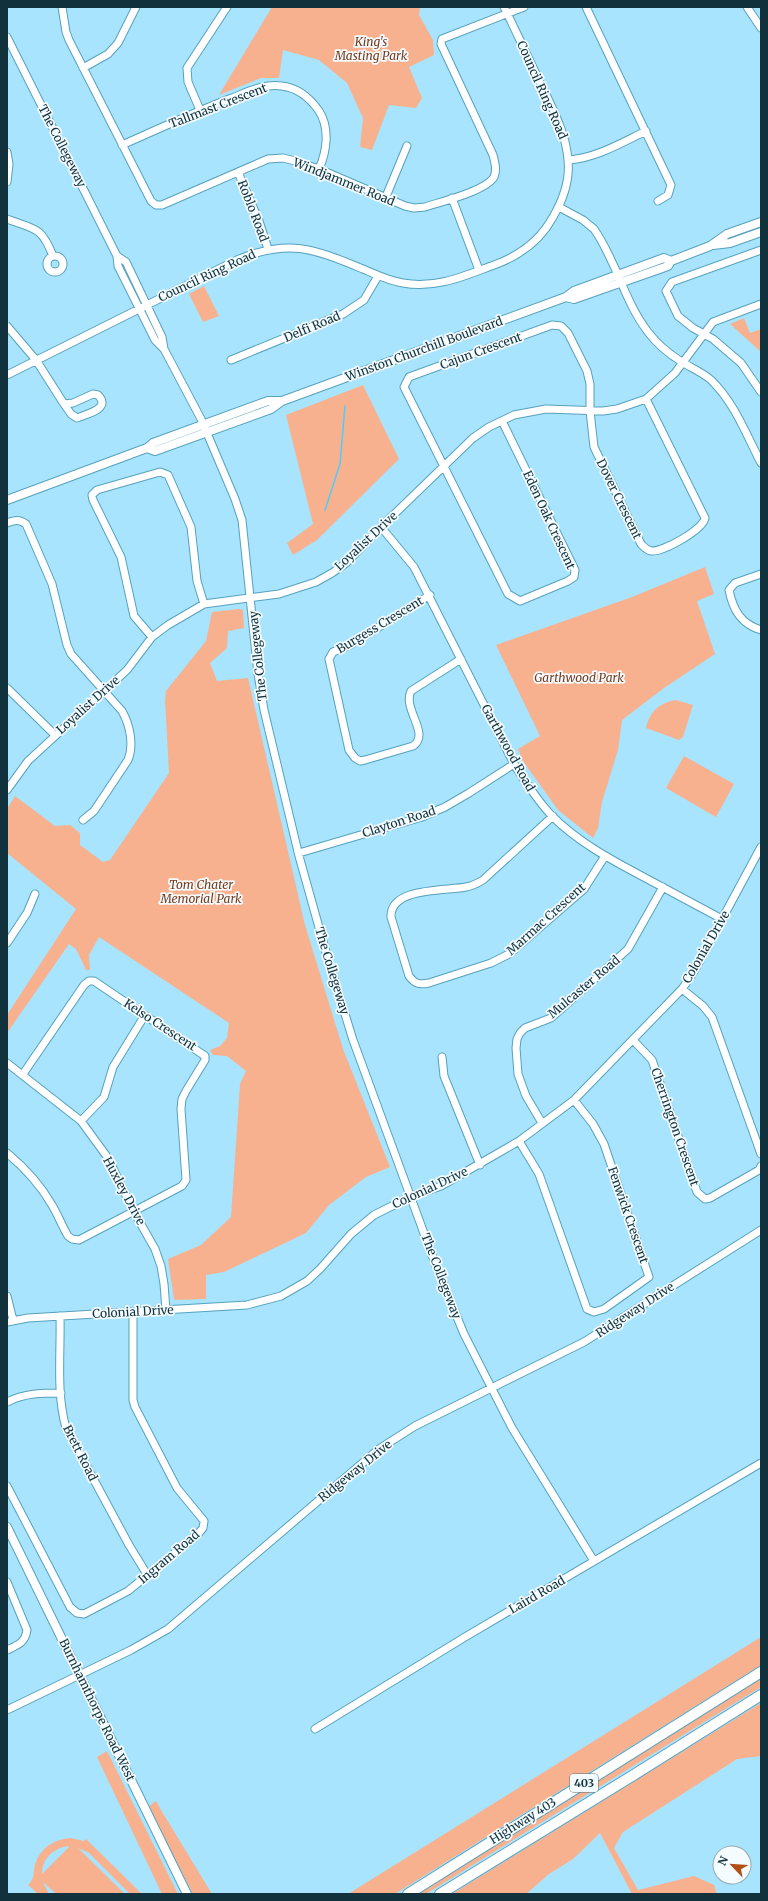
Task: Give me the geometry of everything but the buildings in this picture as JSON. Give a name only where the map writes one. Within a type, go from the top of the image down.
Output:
[{"type":"highway","name":"Highway 403","points":[[408,1894],[761,1672]]},
{"type":"highway","name":"Highway 403","points":[[440,1894],[761,1695]]},
{"type":"main road","name":"Winston Churchill Boulevard","points":[[710,246],[727,234],[761,222]]},
{"type":"main road","name":"Winston Churchill Boulevard","points":[[566,297],[574,300],[668,266],[671,261],[710,246],[730,243],[761,232]]},
{"type":"main road","name":"Winston Churchill Boulevard","points":[[146,448],[155,451],[206,433],[271,409],[282,401],[566,297],[574,290],[664,258],[671,261]]},
{"type":"main road","name":"Winston Churchill Boulevard","points":[[7,500],[146,448],[153,443],[203,424],[268,401],[282,401]]},
{"type":"main road","name":"Burnhamthorpe Road West","points":[[7,1527],[187,1894]]},
{"type":"street","name":"Windjammer Road","points":[[62,7],[66,32],[83,68],[151,200],[158,206],[268,159],[283,158],[319,169],[385,198],[414,208],[425,207],[485,186],[493,178],[496,171],[493,155],[442,41],[446,36],[506,10],[524,7]]},
{"type":"street","points":[[83,68],[108,54],[118,43],[136,7]]},
{"type":"street","points":[[200,110],[188,82],[187,68],[227,7]]},
{"type":"street","points":[[586,7],[671,185],[668,195],[658,201]]},
{"type":"street","points":[[747,7],[761,28]]},
{"type":"street","name":"Council Ring Road","points":[[7,375],[237,260],[268,249],[290,247],[314,250],[378,276],[404,284],[427,285],[450,281],[512,258],[529,247],[549,225],[559,207],[566,184],[569,160],[560,125],[506,10]]},
{"type":"street","name":"The Collegeway","points":[[7,37],[117,256],[118,266],[155,340],[164,349],[203,424],[236,499],[242,520],[252,598],[258,674],[264,710],[298,853],[327,956],[353,1040],[412,1196],[436,1266],[464,1334],[512,1428],[594,1562]]},
{"type":"street","name":"Tallmast Crescent","points":[[122,145],[200,110],[264,86],[282,86],[294,88],[305,95],[323,117],[326,150],[319,169]]},
{"type":"street","points":[[569,160],[579,160],[610,149],[646,130]]},
{"type":"street","points":[[385,198],[407,146]]},
{"type":"street","points":[[7,152],[9,164],[7,182]]},
{"type":"street","name":"Roblo Road","points":[[238,172],[259,220],[268,249]]},
{"type":"street","points":[[452,198],[479,270]]},
{"type":"street","points":[[559,207],[583,220],[594,229],[636,312],[648,331],[662,347],[683,363],[710,379],[730,403],[761,463]]},
{"type":"street","points":[[7,219],[41,232],[46,240],[52,256]]},
{"type":"street","points":[[761,250],[678,280],[669,285],[666,291],[678,316],[693,328],[713,339],[741,363],[761,392]]},
{"type":"street","name":"The Collegeway","points":[[117,256],[126,262],[162,337],[164,349]]},
{"type":"street","name":"Delfi Road","points":[[231,360],[343,314],[364,300],[378,276]]},
{"type":"street","name":"Loyalist Drive","points":[[7,790],[22,768],[55,735],[127,670],[152,637],[188,612],[204,604],[279,594],[316,582],[346,563],[473,438],[489,427],[514,415],[546,409],[590,411],[617,409],[646,399],[675,373],[713,322],[718,318],[761,304]]},
{"type":"street","name":"Cajun Crescent","points":[[445,466],[404,387],[409,378],[552,325],[561,326],[568,333],[587,371],[590,384],[590,411]]},
{"type":"street","points":[[7,326],[36,360],[64,404],[73,416],[77,418],[99,410],[102,406],[102,402],[98,395],[93,394],[73,403],[64,404]]},
{"type":"street","name":"Dover Crescent","points":[[590,411],[594,447],[641,544],[645,549],[655,550],[694,532],[704,523],[705,518],[704,513],[646,399]]},
{"type":"street","name":"Eden Oak Crescent","points":[[445,466],[508,594],[520,601],[568,581],[574,577],[576,570],[573,563],[502,421]]},
{"type":"street","points":[[152,637],[134,616],[121,557],[93,500],[92,495],[97,490],[160,472],[168,475],[191,527],[197,581],[204,604]]},
{"type":"street","points":[[7,523],[16,520],[26,524],[52,584],[67,645],[71,654],[122,711],[127,719],[131,752],[128,760],[94,811],[83,820]]},
{"type":"street","name":"Garthwood Road","points":[[381,527],[414,567],[430,595],[514,764],[532,793],[553,816],[576,836],[605,856],[722,919]]},
{"type":"street","points":[[761,574],[735,583],[729,590],[734,606],[741,620],[748,626],[761,630]]},
{"type":"street","name":"Burgess Crescent","points":[[430,595],[350,645],[333,652],[329,659],[349,750],[355,758],[360,761],[365,760],[413,746],[418,742],[420,736],[408,701],[411,691],[461,659]]},
{"type":"street","points":[[7,688],[55,735]]},
{"type":"street","name":"Clayton Road","points":[[298,853],[427,814],[468,794],[514,764]]},
{"type":"street","name":"Marmac Crescent","points":[[553,816],[483,880],[465,887],[419,892],[400,899],[395,903],[391,909],[391,917],[410,976],[414,982],[420,985],[429,983],[491,964],[509,954],[584,889],[605,856]]},
{"type":"street","name":"Colonial Drive","points":[[10,1321],[60,1316],[247,1305],[280,1296],[300,1286],[314,1275],[351,1234],[382,1210],[412,1196],[441,1186],[480,1165],[519,1141],[574,1100],[682,989],[693,973],[722,919],[758,861],[761,847]]},
{"type":"street","name":"Mulcaster Road","points":[[542,1123],[526,1096],[518,1074],[516,1048],[517,1039],[520,1033],[525,1028],[551,1018],[628,949],[663,887]]},
{"type":"street","points":[[7,943],[27,913],[36,894]]},
{"type":"street","name":"Kelso Crescent","points":[[23,1074],[84,985],[89,981],[94,981],[199,1050],[205,1056],[206,1060],[182,1099],[181,1109],[186,1180],[182,1186],[134,1212]]},
{"type":"street","points":[[682,989],[703,1006],[712,1017],[761,1154]]},
{"type":"street","points":[[82,1120],[104,1097],[113,1067],[145,1015]]},
{"type":"street","name":"Cherrington Crescent","points":[[633,1040],[652,1060],[697,1192],[705,1199],[710,1198],[759,1170],[761,1166]]},
{"type":"street","points":[[442,1057],[444,1076],[480,1165]]},
{"type":"street","name":"Huxley Drive","points":[[7,1063],[82,1120],[108,1158],[154,1249],[161,1266],[166,1310]]},
{"type":"street","name":"Fenwick Crescent","points":[[519,1141],[539,1174],[587,1309],[594,1312],[604,1309],[649,1277],[604,1144],[593,1124],[574,1100]]},
{"type":"street","points":[[7,1153],[25,1168],[40,1185],[68,1236],[72,1239],[79,1240],[134,1212]]},
{"type":"street","name":"Ridgeway Drive","points":[[7,1710],[80,1676],[168,1629],[379,1449],[416,1426],[584,1342],[761,1230]]},
{"type":"street","points":[[7,1296],[10,1321]]},
{"type":"street","name":"Ingram Road","points":[[7,1486],[70,1607],[77,1613],[84,1614],[121,1595],[148,1576],[198,1534],[203,1528],[204,1521],[177,1488],[135,1407],[133,1400],[132,1312]]},
{"type":"street","name":"Brett Road","points":[[60,1316],[62,1412],[66,1428],[129,1545],[148,1576]]},
{"type":"street","points":[[7,1402],[16,1398],[38,1393],[61,1393]]},
{"type":"street","name":"Laird Road","points":[[315,1729],[465,1637],[761,1463]]},
{"type":"street","points":[[7,1582],[27,1630],[26,1638],[21,1643],[7,1650]]},
{"type":"green space","name":"King's Masting Park","points":[[272,7],[420,7],[419,15],[433,40],[434,55],[409,67],[422,98],[416,108],[389,105],[372,150],[360,147],[363,118],[347,83],[319,60],[283,50],[279,78],[261,78],[219,95]]},
{"type":"green space","points":[[204,286],[219,316],[203,322],[189,294]]},
{"type":"green space","points":[[744,318],[750,333],[761,329],[761,352],[730,324]]},
{"type":"green space","points":[[363,385],[399,459],[317,540],[293,555],[287,543],[313,524],[286,415]]},
{"type":"green space","name":"Garthwood Park","points":[[705,567],[714,594],[697,601],[715,654],[664,688],[622,720],[618,750],[602,802],[598,828],[593,838],[558,810],[523,761],[518,749],[540,736],[496,645],[632,597]]},
{"type":"green space","name":"Tom Chater Memorial Park","points":[[239,609],[243,610],[244,628],[228,631],[227,648],[210,663],[217,681],[248,678],[305,925],[343,1049],[390,1167],[366,1177],[329,1205],[306,1233],[224,1272],[206,1275],[206,1299],[175,1300],[168,1259],[201,1245],[231,1217],[240,1084],[246,1071],[227,1056],[213,1055],[210,1050],[220,1046],[227,1038],[229,1023],[99,937],[89,955],[90,970],[86,970],[76,949],[69,944],[7,1033],[7,1015],[76,909],[7,853],[7,809],[15,796],[55,826],[70,825],[80,833],[80,845],[103,862],[110,860],[169,773],[165,701],[166,691],[206,641],[212,612]]},
{"type":"green space","points":[[676,700],[693,705],[683,737],[679,740],[646,728],[650,717],[656,709],[665,703]]},
{"type":"green space","points":[[684,756],[734,784],[716,817],[666,788]]},
{"type":"green space","points":[[761,1637],[761,1665],[395,1894],[348,1894]]},
{"type":"green space","points":[[761,1677],[761,1687],[426,1894],[414,1894]]},
{"type":"green space","points":[[761,1703],[761,1756],[737,1759],[623,1832],[614,1848],[638,1890],[694,1876],[714,1885],[717,1894],[632,1894],[600,1833],[573,1859],[549,1874],[526,1894],[452,1894]]},
{"type":"green space","points":[[107,1751],[178,1894],[162,1894],[97,1757]]},
{"type":"green space","points":[[156,1801],[212,1894],[193,1894],[148,1807]]},
{"type":"green space","points":[[71,1838],[84,1841],[86,1839],[142,1894],[130,1894],[89,1853],[78,1848],[125,1894],[56,1894],[43,1882],[49,1894],[38,1894],[28,1885],[33,1878],[37,1859],[44,1849],[53,1842]],"holes":[[[69,1847],[42,1874],[44,1863],[50,1855],[58,1849]]]},
{"type":"waterway","points":[[325,510],[340,464],[345,406]]}]
